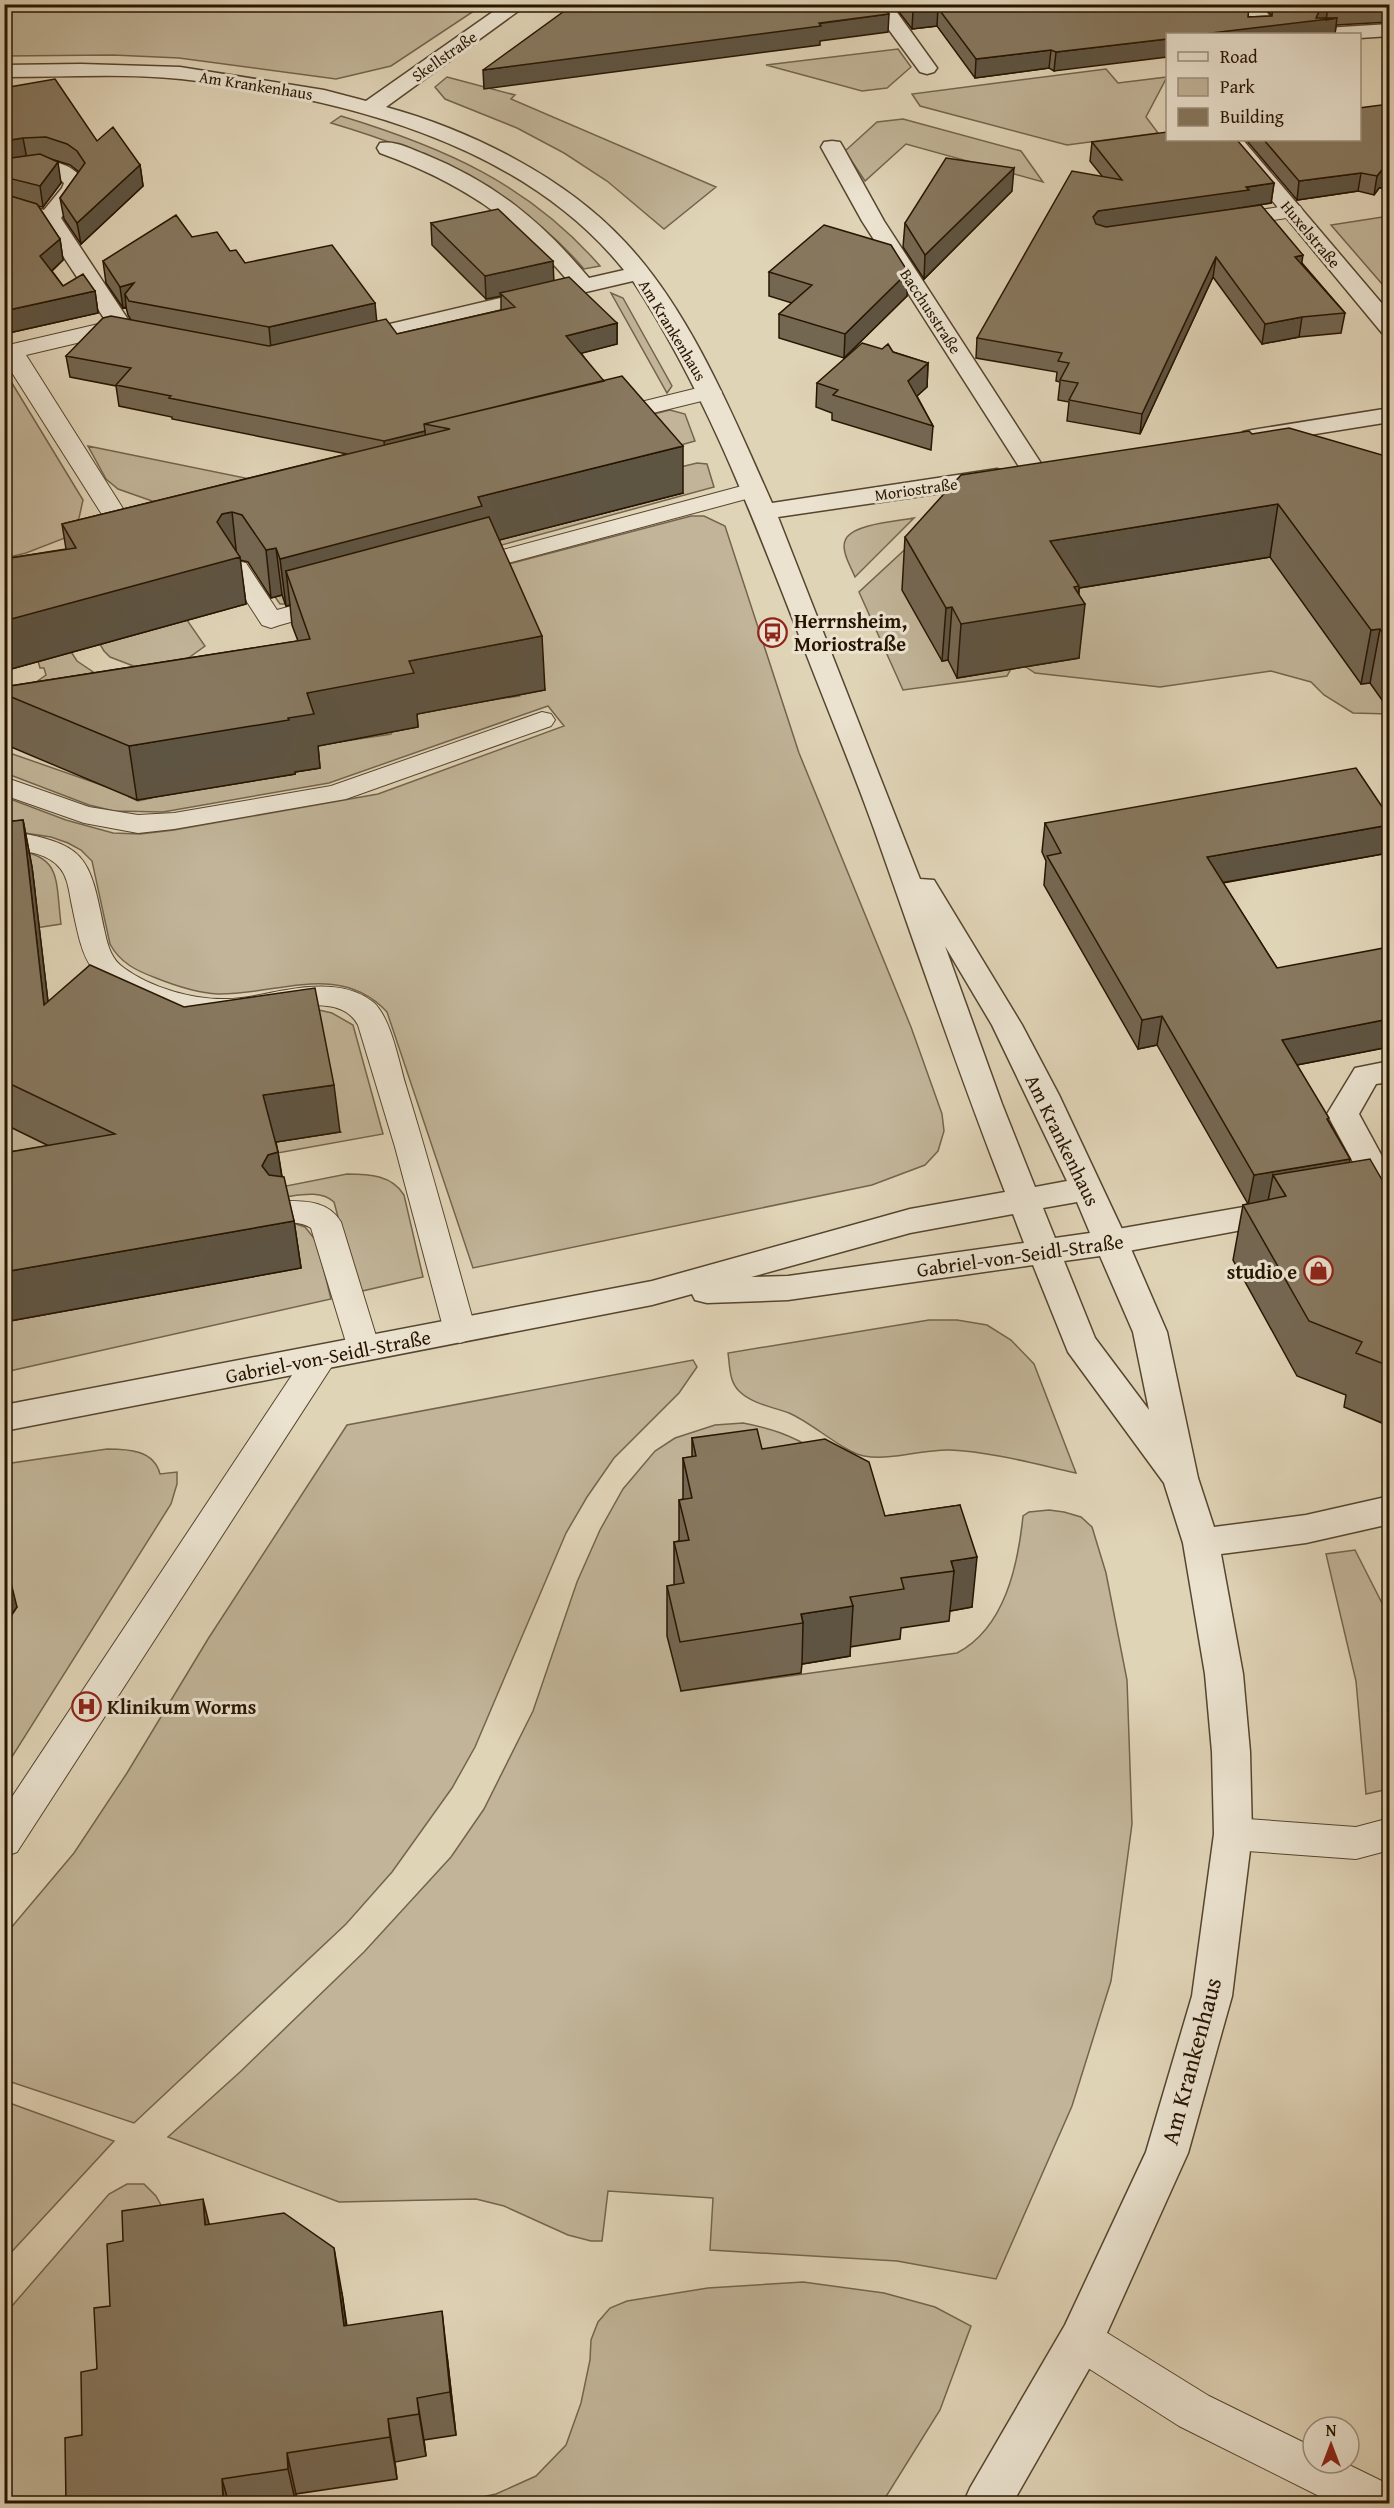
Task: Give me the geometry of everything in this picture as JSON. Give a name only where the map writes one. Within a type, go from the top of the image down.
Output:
[{"type":"street","name":"Skellstraße","points":[[370,108],[518,4]]},
{"type":"street","points":[[880,4],[927,68]]},
{"type":"street","points":[[1250,4],[1260,17],[1257,33]]},
{"type":"street","points":[[1341,33],[1389,30]]},
{"type":"street","name":"Am Krankenhaus","points":[[4,72],[91,70],[180,73],[274,86],[370,108],[450,135],[520,171],[584,216],[617,246],[639,273],[671,321],[710,392],[758,501],[886,826],[986,1104],[1080,1343],[1180,1478]]},
{"type":"street","name":"Huxelstraße","points":[[1233,141],[1389,328]]},
{"type":"street","name":"Bacchusstraße","points":[[832,147],[873,221],[1046,469]]},
{"type":"street","points":[[388,148],[441,170],[504,207],[553,249],[584,285]]},
{"type":"street","points":[[4,173],[24,167],[41,166],[56,169],[72,177],[75,183],[73,191],[56,207],[50,219]]},
{"type":"street","points":[[4,206],[50,219],[123,330],[169,339]]},
{"type":"street","points":[[327,345],[639,273]]},
{"type":"street","points":[[1223,441],[1389,415]]},
{"type":"street","name":"Moriostraße","points":[[758,501],[1046,469]]},
{"type":"street","name":"Am Krankenhaus","points":[[886,826],[1007,1024],[1088,1189],[1150,1332],[1180,1478],[1201,1543],[1224,1674],[1231,1752],[1233,1834],[1212,1996],[1167,2153],[1081,2340],[986,2504]]},
{"type":"street","points":[[1351,1201],[1387,1198],[1342,1114],[1366,1075],[1389,1071]]},
{"type":"street","name":"Gabriel-von-Seidl-Straße","points":[[4,1418],[652,1293],[910,1221],[1088,1189]]},
{"type":"street","name":"Gabriel-von-Seidl-Straße","points":[[652,1293],[788,1288],[927,1267],[1045,1254],[1317,1207]]},
{"type":"street","points":[[1201,1543],[1306,1529],[1389,1510]]},
{"type":"lane","points":[[1210,223],[1292,212]]},
{"type":"lane","points":[[120,326],[8,352],[115,538],[161,526]]},
{"type":"lane","points":[[584,423],[710,392]]},
{"type":"lane","points":[[440,574],[758,501]]},
{"type":"lane","points":[[237,568],[271,620],[351,598]]},
{"type":"lane","points":[[4,784],[93,817],[138,824],[174,821],[336,793],[542,720]]},
{"type":"lane","points":[[4,839],[59,852],[74,865],[95,949],[103,965],[112,974],[147,991],[205,1008],[230,1009],[303,997],[332,996],[350,1000],[364,1010],[373,1025],[410,1147],[460,1331]]},
{"type":"lane","points":[[287,1212],[310,1212],[325,1222],[364,1349]]},
{"type":"lane","points":[[4,1841],[321,1357]]},
{"type":"lane","points":[[1233,1834],[1356,1843],[1389,1834]]},
{"type":"lane","points":[[1081,2340],[1194,2411],[1382,2504]]},
{"type":"green space","points":[[4,5],[483,5],[391,66],[336,79],[179,58],[113,55],[5,56]]},
{"type":"green space","points":[[898,49],[911,67],[887,88],[862,91],[766,65]]},
{"type":"green space","points":[[1106,69],[1118,83],[1166,77],[1146,117],[1158,133],[1067,145],[920,106],[912,94]]},
{"type":"green space","points":[[447,77],[515,95],[511,99],[716,187],[664,229],[607,181],[564,153],[517,128],[445,99],[435,87]]},
{"type":"green space","points":[[341,116],[415,141],[482,172],[544,212],[573,237],[600,266],[584,269],[558,241],[530,217],[469,177],[402,147],[331,123]]},
{"type":"green space","points":[[903,119],[1021,151],[1043,182],[906,144],[865,181],[845,151],[877,122]]},
{"type":"green space","points":[[1390,216],[1389,292],[1331,225]]},
{"type":"green space","points":[[611,293],[623,298],[672,386],[667,393]]},
{"type":"green space","points":[[4,370],[83,500],[79,518],[70,536],[26,553],[5,558]]},
{"type":"green space","points":[[670,410],[685,414],[695,441],[649,454],[70,571],[187,620],[205,646],[162,677],[110,657],[104,651],[62,581],[63,561]]},
{"type":"green space","points":[[88,446],[289,487],[177,505],[152,501],[118,489],[106,479]]},
{"type":"green space","points":[[697,463],[707,464],[714,487],[286,604],[280,604],[275,597],[682,493],[664,471]]},
{"type":"green space","points":[[1389,497],[1389,714],[1353,713],[1324,695],[1311,682],[1271,671],[1160,687],[1035,673],[1026,667],[1022,660],[1011,669],[1007,676],[903,690],[859,592],[939,518]]},
{"type":"green space","points":[[691,516],[704,516],[725,526],[799,753],[911,1027],[942,1114],[944,1131],[938,1151],[925,1165],[872,1185],[473,1268],[387,1012],[369,997],[349,988],[328,984],[307,984],[218,994],[186,989],[136,969],[124,961],[110,944],[92,861],[81,850],[68,843],[51,837],[5,830],[5,797],[66,820],[113,833],[140,834],[174,830],[378,794],[564,726],[548,706],[329,783],[163,812],[114,811],[89,805],[5,773],[4,751],[130,795],[129,797],[138,801],[152,798],[152,796],[295,774],[294,772],[319,768],[313,746],[391,734],[413,712],[519,696],[391,595]]},
{"type":"green space","points":[[914,518],[855,577],[844,549],[849,535],[865,527]]},
{"type":"green space","points":[[66,644],[77,661],[102,678],[12,699],[46,675],[44,668],[40,668],[35,650]]},
{"type":"green space","points":[[4,849],[23,851],[46,862],[56,880],[61,924],[23,930],[19,892],[35,890],[32,868]]},
{"type":"green space","points":[[319,1010],[332,1013],[353,1025],[383,1134],[5,1202],[4,1124],[235,1024]]},
{"type":"green space","points":[[347,1174],[372,1175],[393,1183],[399,1188],[404,1195],[423,1277],[358,1292],[334,1202],[317,1195],[284,1197],[281,1187]]},
{"type":"green space","points":[[290,1222],[305,1227],[317,1242],[331,1299],[5,1372],[5,1322]]},
{"type":"green space","points":[[929,1320],[957,1320],[987,1325],[1011,1340],[1034,1364],[1076,1473],[966,1451],[939,1450],[885,1457],[856,1454],[798,1417],[750,1399],[739,1391],[732,1378],[728,1353]]},
{"type":"green space","points":[[693,1360],[697,1367],[679,1393],[614,1458],[566,1533],[475,1747],[452,1788],[392,1872],[346,1924],[134,2123],[5,2080],[5,1935],[74,1853],[127,1773],[208,1639],[347,1425]]},
{"type":"green space","points":[[743,1423],[780,1433],[815,1450],[681,1691],[957,1653],[987,1628],[998,1612],[1013,1574],[1023,1516],[1029,1512],[1049,1510],[1081,1517],[1092,1527],[1106,1573],[1127,1680],[1132,1824],[1111,1981],[1072,2106],[996,2279],[897,2261],[710,2250],[713,2198],[608,2191],[602,2241],[591,2241],[568,2235],[504,2206],[476,2199],[339,2202],[168,2137],[240,2072],[364,1952],[451,1857],[484,1809],[533,1711],[577,1582],[600,1530],[623,1489],[655,1451],[675,1438],[715,1425]]},
{"type":"green space","points":[[107,1449],[139,1452],[152,1460],[160,1474],[177,1472],[177,1484],[171,1504],[5,1768],[5,1626],[17,1607],[5,1603],[5,1464]]},
{"type":"green space","points":[[1355,1550],[1389,1617],[1389,1789],[1366,1794],[1356,1681],[1326,1554]]},
{"type":"green space","points":[[4,2101],[114,2141],[5,2259],[4,2259]]},
{"type":"green space","points":[[127,2184],[144,2184],[156,2196],[167,2216],[80,2503],[5,2504],[5,2314],[109,2194]]},
{"type":"green space","points":[[803,2282],[884,2293],[935,2307],[971,2326],[940,2410],[882,2503],[454,2503],[496,2494],[536,2476],[566,2445],[581,2403],[590,2360],[591,2340],[598,2322],[610,2308],[627,2301],[708,2288]]},
{"type":"building","points":[[574,4],[882,4],[889,14],[819,23],[821,26],[483,70]]},
{"type":"building","points":[[908,4],[1249,4],[1248,17],[1272,16],[1273,4],[1380,4],[1328,8],[1319,11],[1316,18],[1337,18],[1211,33],[1166,33],[1166,39],[976,59],[938,8],[913,11]]},
{"type":"building","points":[[55,79],[97,141],[113,127],[140,165],[77,223],[60,198],[85,163],[77,151],[67,144],[46,137],[4,141],[4,88]]},
{"type":"building","points":[[1389,104],[1389,168],[1382,170],[1377,176],[1361,173],[1299,181],[1265,141],[1361,141],[1361,108]]},
{"type":"building","points":[[1166,132],[1166,141],[1238,141],[1274,183],[1246,187],[1249,190],[1098,211],[1093,217],[1096,224],[1106,227],[1261,205],[1303,255],[1295,257],[1345,313],[1302,317],[1265,324],[1216,257],[1142,414],[1069,400],[1078,383],[1060,380],[1069,363],[1058,361],[1062,353],[977,338],[1072,171],[1122,180],[1092,142]]},
{"type":"building","points":[[40,154],[58,162],[40,186],[4,177],[4,159]]},
{"type":"building","points":[[946,158],[1014,168],[925,255],[905,223]]},
{"type":"building","points":[[4,194],[37,204],[60,239],[40,256],[63,286],[83,274],[95,291],[4,311]]},
{"type":"building","points":[[498,209],[553,261],[485,276],[431,223]]},
{"type":"building","points":[[176,215],[192,237],[217,232],[230,251],[236,250],[245,263],[332,245],[375,303],[269,327],[129,301],[125,294],[134,283],[120,287],[103,261]]},
{"type":"building","points":[[824,225],[891,245],[908,272],[845,334],[779,314],[812,285],[769,272]]},
{"type":"building","points":[[569,277],[617,323],[566,336],[604,381],[424,424],[425,431],[384,441],[169,398],[171,396],[116,385],[131,368],[66,356],[103,318],[111,316],[269,346],[386,319],[397,334],[515,307],[500,293]]},
{"type":"building","points":[[862,343],[882,349],[888,344],[893,352],[928,363],[908,381],[933,426],[833,395],[838,390],[817,383]]},
{"type":"building","points":[[622,376],[683,446],[478,497],[482,506],[280,559],[276,548],[266,550],[242,515],[232,512],[222,514],[217,522],[240,557],[4,621],[4,559],[76,548],[62,524],[450,429],[424,424]]},
{"type":"building","points":[[1289,428],[1389,457],[1389,642],[1380,629],[1371,630],[1278,504],[1050,541],[1079,586],[1074,587],[1085,604],[961,624],[952,607],[946,608],[905,537],[961,475],[1249,431],[1252,434]]},
{"type":"building","points":[[489,517],[542,636],[409,661],[414,673],[307,693],[314,714],[129,746],[4,694],[4,687],[310,639],[286,571]]},
{"type":"building","points":[[1356,768],[1389,817],[1389,825],[1207,857],[1277,968],[1389,947],[1389,1019],[1282,1040],[1329,1118],[1327,1119],[1350,1159],[1254,1175],[1162,1016],[1142,1020],[1047,856],[1061,853],[1045,823]]},
{"type":"building","points":[[23,820],[44,1005],[90,965],[184,1007],[315,988],[334,1085],[263,1095],[278,1152],[268,1155],[262,1166],[269,1175],[284,1177],[294,1221],[4,1272],[4,1153],[115,1134],[4,1081],[4,822]]},
{"type":"building","points":[[1370,1159],[1389,1192],[1389,1366],[1356,1353],[1362,1342],[1309,1321],[1243,1205],[1286,1196],[1273,1175]]},
{"type":"building","points":[[757,1429],[762,1449],[825,1439],[869,1462],[885,1516],[960,1505],[977,1557],[951,1561],[954,1571],[901,1578],[904,1589],[850,1597],[853,1606],[801,1614],[803,1623],[680,1642],[667,1586],[684,1583],[674,1542],[689,1540],[679,1500],[692,1498],[683,1458],[696,1456],[692,1438]]},
{"type":"building","points":[[203,2199],[205,2225],[284,2213],[334,2248],[344,2326],[442,2311],[450,2392],[417,2398],[419,2414],[388,2419],[390,2437],[287,2453],[288,2469],[222,2479],[223,2497],[181,2504],[66,2504],[65,2438],[82,2435],[81,2372],[97,2369],[94,2308],[110,2306],[107,2244],[123,2241],[122,2211]]},
{"type":"place","name":"Herrnsheim, Moriostraße","points":[[773,632]]},
{"type":"place","name":"studio e","points":[[1318,1271]]},
{"type":"place","name":"Klinikum Worms","points":[[86,1706]]}]
